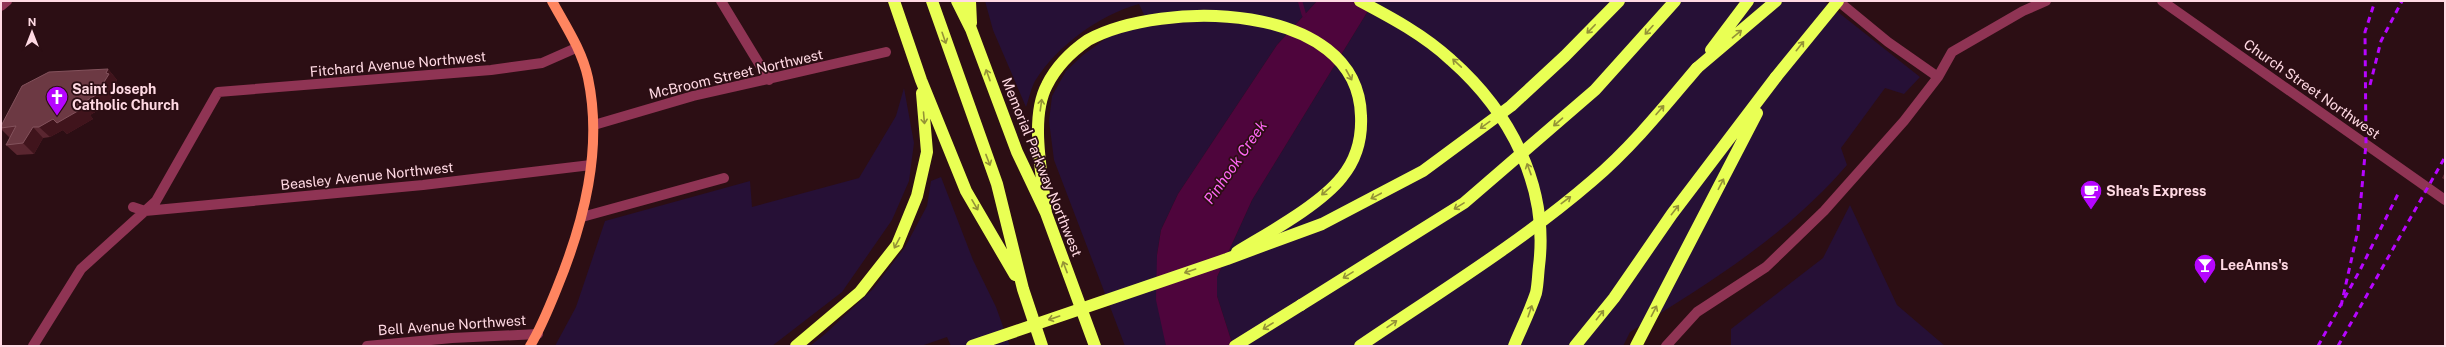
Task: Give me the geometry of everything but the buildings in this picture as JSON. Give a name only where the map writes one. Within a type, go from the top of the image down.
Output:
[{"type":"highway","points":[[894,1],[921,80],[966,191],[1023,289]]},
{"type":"highway","points":[[932,1],[997,184],[1023,289],[1042,346]]},
{"type":"highway","name":"Memorial Parkway Northwest","points":[[957,1],[971,29],[1016,152],[1046,213],[1095,346]]},
{"type":"highway","points":[[970,1],[971,29]]},
{"type":"highway","points":[[1360,1],[1418,32],[1454,60],[1471,76],[1499,111],[1521,150],[1536,192],[1541,237],[1541,260],[1530,312],[1514,346]]},
{"type":"highway","points":[[972,346],[1227,259],[1322,224],[1423,171],[1511,106],[1565,56],[1619,1]]},
{"type":"highway","points":[[1235,346],[1464,203],[1595,90],[1675,1]]},
{"type":"highway","points":[[1360,346],[1514,239],[1592,180],[1648,124],[1697,68],[1748,1]]},
{"type":"highway","points":[[1697,68],[1776,1]]},
{"type":"highway","points":[[1575,346],[1614,298],[1672,214],[1776,77],[1838,1]]},
{"type":"highway","points":[[1046,213],[1038,127],[1042,94],[1055,72],[1079,47],[1111,24],[1145,10]]},
{"type":"highway","points":[[1227,259],[1305,209],[1343,177],[1351,164],[1360,138],[1361,108],[1352,80],[1345,67],[1330,50],[1312,34],[1272,13]]},
{"type":"highway","points":[[1636,346],[1776,77]]},
{"type":"highway","points":[[796,346],[860,292],[897,245],[917,196],[927,152],[921,80]]},
{"type":"main road","points":[[530,346],[538,334],[565,271],[582,217],[591,165],[594,125],[588,77],[576,48],[552,1]]},
{"type":"street","points":[[1,6],[7,1]]},
{"type":"street","points":[[721,1],[769,80]]},
{"type":"street","points":[[1838,1],[1888,42],[1938,77]]},
{"type":"street","points":[[1666,346],[1697,312],[1766,267],[1824,211],[1904,121],[1938,77],[1952,52],[2023,11],[2046,1]]},
{"type":"street","name":"Church Street Northwest","points":[[2162,1],[2445,200]]},
{"type":"street","name":"Fitchard Avenue Northwest","points":[[145,211],[156,201],[218,92],[499,69],[542,63],[576,48]]},
{"type":"street","name":"McBroom Street Northwest","points":[[594,125],[693,96],[769,80],[886,52]]},
{"type":"street","name":"Beasley Avenue Northwest","points":[[145,211],[423,185],[591,165]]},
{"type":"street","points":[[582,217],[724,178]]},
{"type":"street","points":[[132,207],[145,211]]},
{"type":"street","points":[[33,346],[48,319],[81,269],[145,211]]},
{"type":"street","name":"Bell Avenue Northwest","points":[[367,346],[452,338],[538,334]]},
{"type":"shaded area","points":[[985,1],[1317,1],[1277,45],[1178,194],[1161,230],[1157,255],[1166,346],[1125,346],[1054,160],[1049,121],[1052,96],[1066,71],[1083,55],[1119,29],[1146,19],[1139,4],[1124,9],[1094,24],[1067,44],[1044,68],[1035,81],[1026,107],[993,30]]},
{"type":"shaded area","points":[[1374,1],[1824,1],[1920,77],[1904,94],[1885,88],[1841,148],[1847,165],[1799,214],[1773,236],[1717,277],[1630,332],[1623,346],[1233,346],[1217,296],[1217,277],[1252,200]]},
{"type":"shaded area","points":[[904,88],[914,143],[909,181],[892,220],[842,292],[772,346],[555,346],[576,307],[605,221],[750,181],[752,207],[859,178],[896,116]]},
{"type":"shaded area","points":[[941,177],[973,260],[996,307],[1010,346],[951,346],[947,337],[921,346],[810,346],[873,289],[905,247],[927,206],[931,181]]},
{"type":"shaded area","points":[[1850,205],[1897,305],[1945,346],[1731,346],[1731,329],[1823,258]]},
{"type":"water","name":"Pinhook Creek","points":[[1317,1],[1374,1],[1252,200],[1217,277],[1217,296],[1233,346],[1166,346],[1156,300],[1157,255],[1161,230],[1178,194],[1277,45]]},
{"type":"waterway","points":[[1300,1],[1304,15]]},
{"type":"railway","points":[[2342,303],[2358,230],[2366,144],[2365,32],[2375,1]]},
{"type":"railway","points":[[2370,85],[2381,41],[2402,1]]},
{"type":"railway","points":[[2338,346],[2445,157]]},
{"type":"railway","points":[[2342,303],[2399,192]]},
{"type":"railway","points":[[2318,346],[2342,303]]},
{"type":"place","name":"Saint Joseph Catholic Church","points":[[57,116]]},
{"type":"place","name":"Shea's Express","points":[[2091,210]]},
{"type":"place","name":"LeeAnns's","points":[[2205,284]]}]
